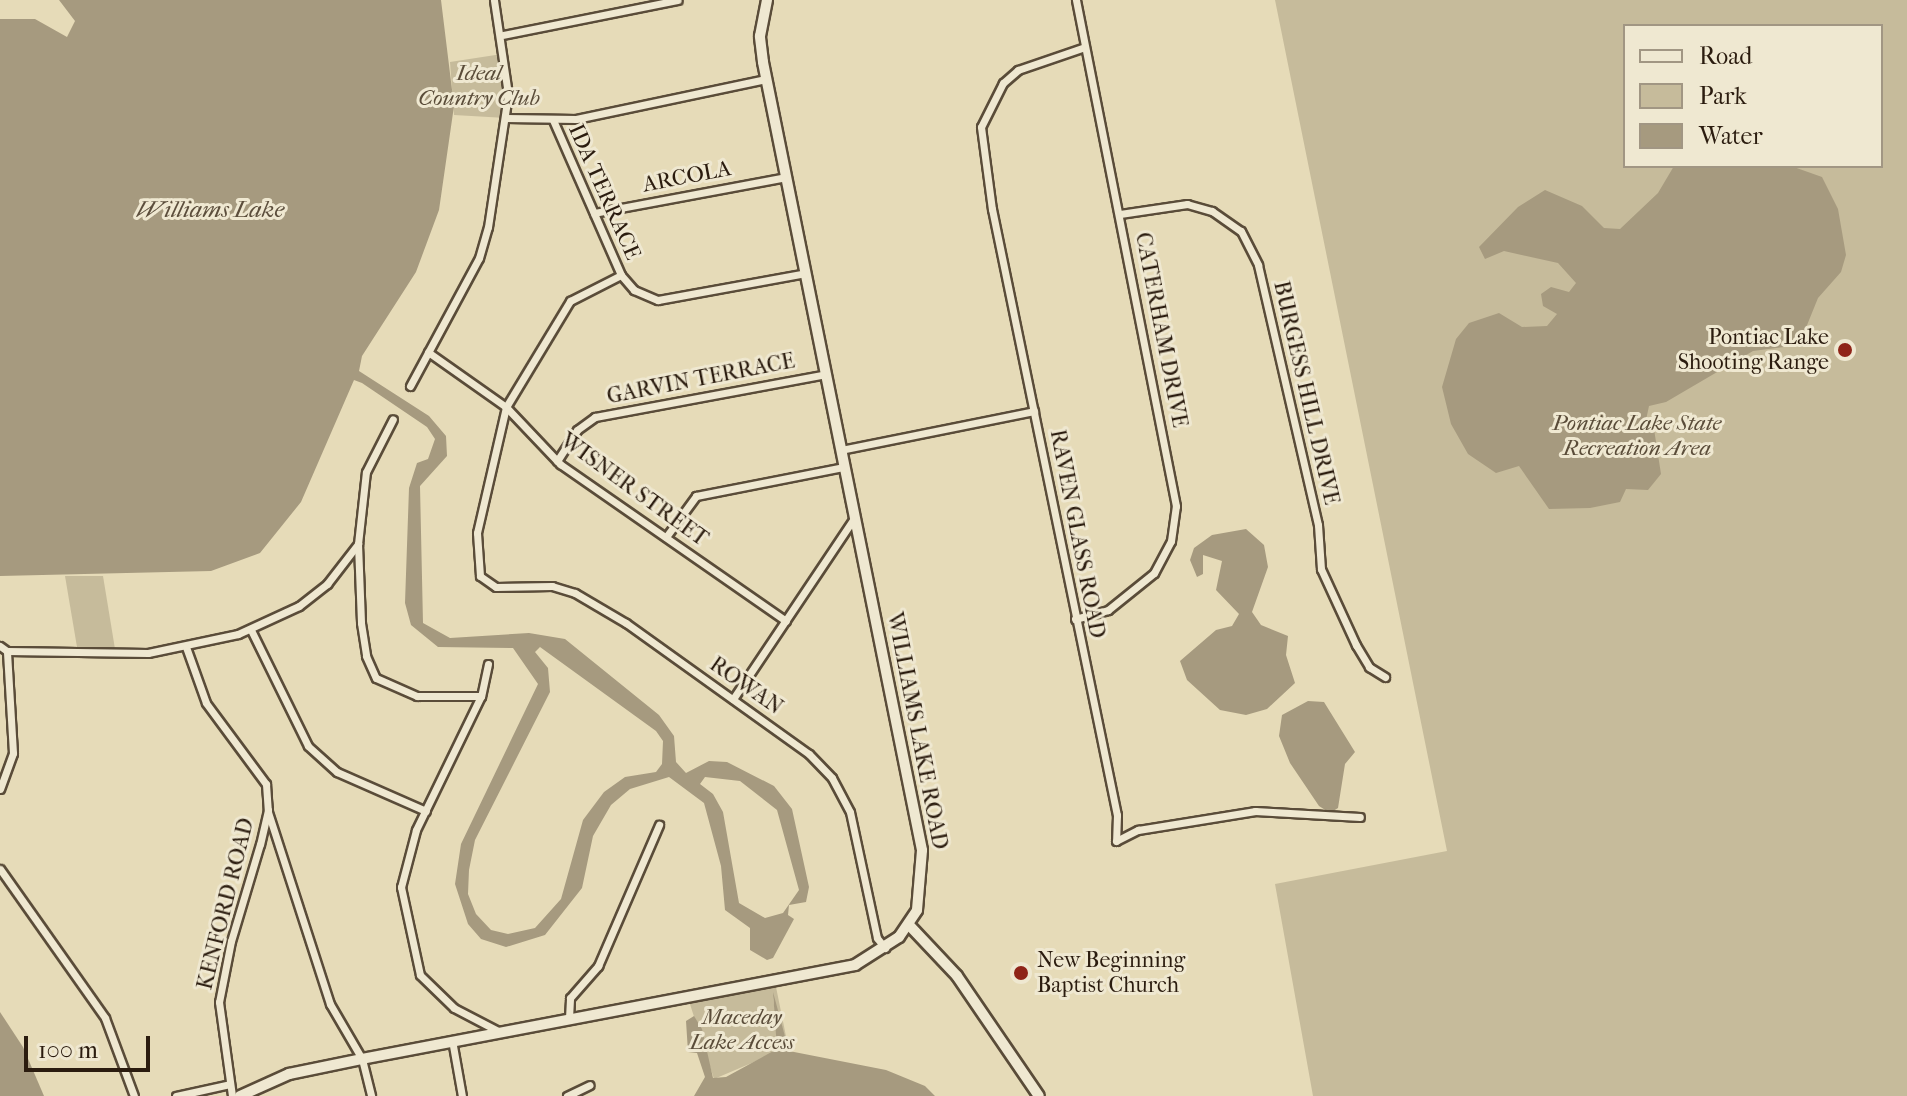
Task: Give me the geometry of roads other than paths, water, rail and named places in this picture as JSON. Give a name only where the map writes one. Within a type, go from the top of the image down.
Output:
[{"type":"main road","name":"WILLIAMS LAKE ROAD","points":[[240,1096],[289,1074],[498,1031],[855,965],[885,948],[909,925],[921,894],[922,850],[766,79],[760,36],[767,0]]},
{"type":"main road","points":[[909,925],[957,976],[1039,1096]]},
{"type":"street","points":[[410,386],[479,258],[506,118],[503,35],[494,0]]},
{"type":"street","points":[[503,35],[678,0]]},
{"type":"street","name":"CATERHAM DRIVE","points":[[1075,619],[1108,610],[1154,573],[1171,541],[1176,506],[1076,0]]},
{"type":"street","name":"RAVEN GLASS ROAD","points":[[1085,47],[1018,70],[1003,83],[981,127],[992,209],[1117,815],[1116,841],[1138,830],[1255,811],[1360,817]]},
{"type":"street","points":[[506,118],[553,120],[621,111],[766,79]]},
{"type":"street","name":"IDA TERRACE","points":[[553,120],[621,275],[634,290],[658,300],[806,273]]},
{"type":"street","name":"ARCOLA","points":[[594,213],[786,177]]},
{"type":"street","name":"BURGESS HILL DRIVE","points":[[1120,214],[1187,204],[1212,211],[1241,231],[1258,265],[1318,525],[1321,569],[1369,667],[1385,677]]},
{"type":"street","points":[[506,407],[570,301],[621,275]]},
{"type":"street","name":"WISNER STREET","points":[[428,352],[506,407],[557,461],[786,621]]},
{"type":"street","name":"GARVIN TERRACE","points":[[557,461],[577,430],[595,417],[826,374]]},
{"type":"street","name":"ROWAN","points":[[506,407],[477,533],[477,567],[486,585],[552,586],[575,593],[626,623],[809,754],[832,778],[850,812],[877,938],[885,948]]},
{"type":"street","points":[[841,450],[1034,411]]},
{"type":"street","points":[[393,419],[361,488],[358,544],[361,623],[366,656],[376,678],[417,696],[481,696]]},
{"type":"street","points":[[666,537],[696,496],[844,467]]},
{"type":"street","points":[[733,699],[854,518]]},
{"type":"street","points":[[0,789],[13,753],[4,648],[148,653],[186,647],[251,630],[299,606],[327,584],[358,544]]},
{"type":"street","points":[[251,630],[308,746],[337,772],[426,811]]},
{"type":"street","name":"KENFORD ROAD","points":[[186,647],[206,703],[266,784],[268,810],[220,992],[232,1096]]},
{"type":"street","points":[[488,664],[481,696],[426,811],[401,887],[412,954],[420,975],[442,999],[498,1031]]},
{"type":"street","points":[[268,810],[330,1004],[362,1059],[371,1096]]},
{"type":"street","points":[[569,1018],[570,998],[598,966],[659,825]]},
{"type":"street","points":[[0,869],[105,1018],[134,1096]]},
{"type":"street","points":[[452,1040],[462,1096]]},
{"type":"street","points":[[176,1096],[230,1084]]},
{"type":"street","points":[[567,1096],[590,1085]]},
{"type":"water","name":"Williams Lake","points":[[59,0],[441,0],[454,106],[439,210],[416,272],[362,356],[359,371],[429,416],[446,436],[447,456],[420,486],[423,623],[450,638],[529,633],[565,639],[659,715],[674,736],[676,762],[686,773],[709,761],[727,762],[774,786],[792,809],[809,887],[806,902],[789,905],[788,915],[794,919],[773,958],[767,960],[750,950],[750,928],[725,910],[721,866],[704,803],[669,777],[630,789],[611,805],[593,836],[582,888],[545,935],[506,947],[481,939],[468,924],[455,884],[461,844],[538,684],[513,648],[438,647],[411,625],[405,603],[409,488],[417,463],[428,459],[435,439],[427,427],[362,383],[354,380],[301,502],[260,553],[211,571],[0,576],[0,19],[35,19],[67,37],[75,21]],"holes":[[[540,647],[656,731],[663,741],[662,764],[656,772],[625,777],[604,792],[583,820],[561,899],[535,928],[508,934],[491,930],[476,914],[468,894],[469,870],[475,840],[550,692],[548,668],[535,652]],[[705,777],[740,781],[777,810],[799,890],[783,913],[765,918],[739,903],[723,812],[713,794],[700,784]]]},
{"type":"water","points":[[1673,168],[1797,168],[1822,177],[1838,209],[1846,255],[1841,272],[1818,298],[1799,345],[1753,351],[1666,402],[1649,406],[1646,420],[1654,429],[1661,474],[1648,490],[1626,489],[1620,502],[1590,508],[1549,509],[1519,466],[1496,473],[1468,454],[1451,424],[1442,387],[1456,339],[1469,323],[1499,313],[1522,327],[1547,326],[1557,314],[1543,306],[1541,294],[1551,287],[1569,292],[1576,283],[1558,263],[1504,251],[1485,259],[1479,247],[1518,207],[1545,190],[1582,206],[1604,228],[1620,229],[1658,193]]},
{"type":"water","points":[[1246,529],[1264,545],[1268,567],[1252,612],[1261,625],[1288,636],[1286,655],[1295,683],[1267,709],[1246,715],[1220,710],[1187,680],[1180,661],[1216,630],[1232,626],[1239,614],[1216,590],[1222,561],[1203,555],[1203,574],[1197,577],[1190,560],[1194,548],[1212,535]]},
{"type":"water","points":[[1308,701],[1324,702],[1355,752],[1345,764],[1338,808],[1330,813],[1319,806],[1290,763],[1279,736],[1282,715]]},
{"type":"water","points":[[773,992],[789,1051],[886,1070],[925,1086],[935,1096],[694,1096],[705,1077],[697,1053],[688,1052],[686,1021],[694,1016],[702,1029],[713,1078],[726,1077],[777,1049]]},
{"type":"water","points":[[0,1012],[23,1047],[44,1096],[0,1096]]},
{"type":"place","name":"Pontiac Lake Shooting Range","points":[[1845,350]]},
{"type":"place","name":"New Beginning Baptist Church","points":[[1021,973]]},
{"type":"park label","name":"Ideal Country Club","points":[[479,86]]},
{"type":"park label","name":"Pontiac Lake State Recreation Area","points":[[1637,436]]},
{"type":"park label","name":"Maceday Lake Access","points":[[742,1030]]}]
